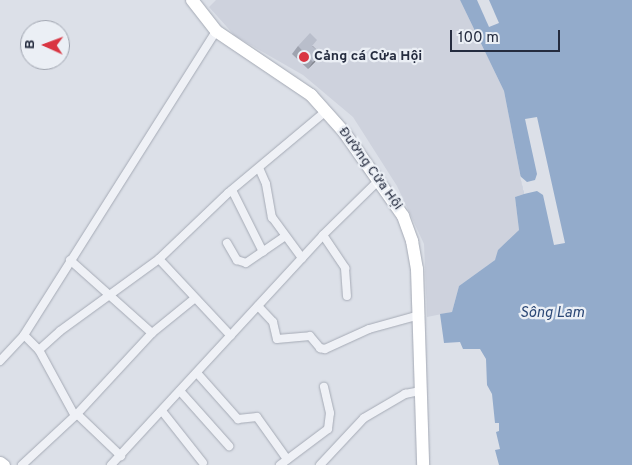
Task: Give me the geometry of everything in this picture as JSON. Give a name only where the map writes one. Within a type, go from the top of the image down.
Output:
[{"type":"main road","name":"Đường Cửa Hội","points":[[192,0],[213,27],[311,95],[326,111],[379,180],[403,216],[412,241],[420,318],[423,465]]},
{"type":"main road","points":[[0,462],[4,465]]},
{"type":"street","points":[[0,361],[24,336],[213,27]]},
{"type":"street","points":[[39,350],[109,295],[159,259],[232,190],[326,111]]},
{"type":"street","points":[[259,168],[266,184],[272,217],[284,237],[302,258]]},
{"type":"street","points":[[113,464],[323,235],[379,180]]},
{"type":"street","points":[[232,190],[263,252]]},
{"type":"street","points":[[323,235],[345,268],[348,296]]},
{"type":"street","points":[[227,243],[241,263],[263,252],[284,237]]},
{"type":"street","points":[[159,259],[230,336]]},
{"type":"street","points":[[70,260],[152,333]]},
{"type":"street","points":[[22,465],[76,415],[152,333],[195,298]]},
{"type":"street","points":[[258,306],[272,322],[277,339],[310,336],[325,349],[369,330],[420,318]]},
{"type":"street","points":[[24,336],[39,350],[76,415],[121,456]]},
{"type":"street","points":[[197,373],[238,419],[257,417],[287,459]]},
{"type":"street","points":[[280,465],[328,429],[330,413],[324,387]]},
{"type":"street","points":[[320,465],[364,418],[405,394],[421,391]]},
{"type":"street","points":[[180,392],[229,446]]},
{"type":"street","points":[[162,411],[203,463]]},
{"type":"shaded area","name":"Cảng cá Cửa Hội","points":[[216,0],[460,0],[504,91],[524,194],[515,197],[519,230],[495,260],[459,286],[452,312],[427,317],[424,244],[397,186],[353,117],[303,75],[235,36],[209,7]]},
{"type":"water","name":"Sông Lam","points":[[460,0],[632,0],[632,465],[499,465],[495,450],[500,449],[496,432],[499,431],[499,423],[495,423],[492,394],[487,385],[486,359],[480,349],[463,349],[460,342],[444,343],[440,314],[452,312],[459,286],[495,260],[498,250],[519,230],[515,197],[524,194],[504,91]]},
{"type":"pier","points":[[477,0],[489,0],[499,23],[489,27]]},
{"type":"pier","points":[[537,117],[565,243],[554,245],[543,195],[537,191],[524,194],[520,176],[527,182],[535,180],[537,174],[525,119]]},
{"type":"building","points":[[310,33],[317,40],[312,46],[321,54],[313,62],[298,46]]},
{"type":"place","name":"Cảng cá Cửa Hội","points":[[304,57]]}]
